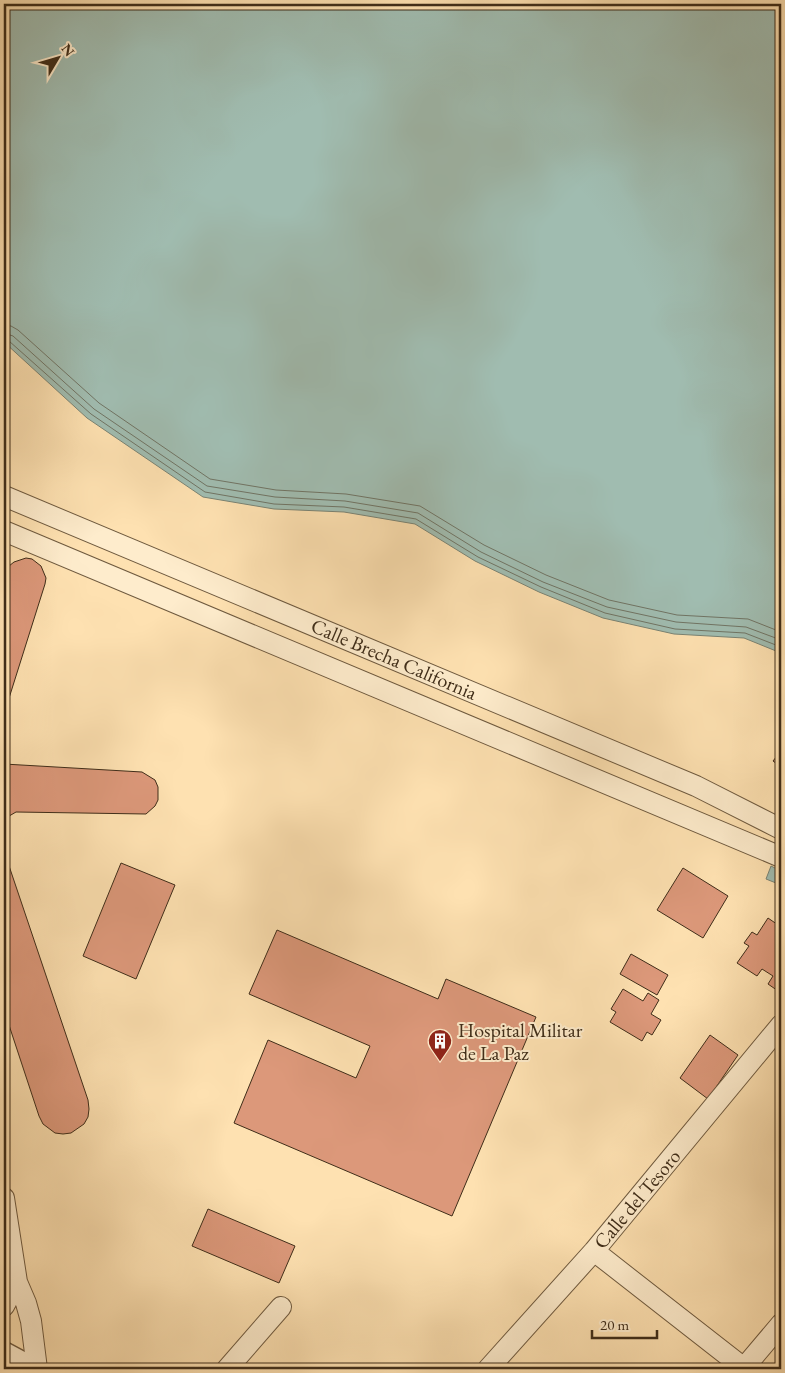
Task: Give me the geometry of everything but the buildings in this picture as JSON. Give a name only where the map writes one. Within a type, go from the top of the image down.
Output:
[{"type":"street","name":"Calle Brecha California","points":[[4,496],[696,786],[781,829]]},
{"type":"street","name":"Calle Brecha California","points":[[4,531],[781,857]]},
{"type":"street","name":"Calle del Tesoro","points":[[488,1369],[594,1251],[781,1025]]},
{"type":"street","points":[[4,1198],[17,1282],[31,1321],[37,1369]]},
{"type":"street","points":[[594,1251],[744,1369],[781,1324]]},
{"type":"street","points":[[4,1306],[17,1282]]},
{"type":"street","points":[[226,1369],[280,1307]]},
{"type":"street","points":[[4,1355],[30,1369]]},
{"type":"water","points":[[4,4],[781,4],[781,653],[744,638],[674,634],[603,618],[539,592],[475,561],[415,524],[344,512],[274,509],[203,497],[87,418],[4,342]]},
{"type":"water","points":[[771,866],[781,871],[781,885],[766,879]]},
{"type":"place","name":"Hospital Militar de La Paz","points":[[440,1062]]}]
